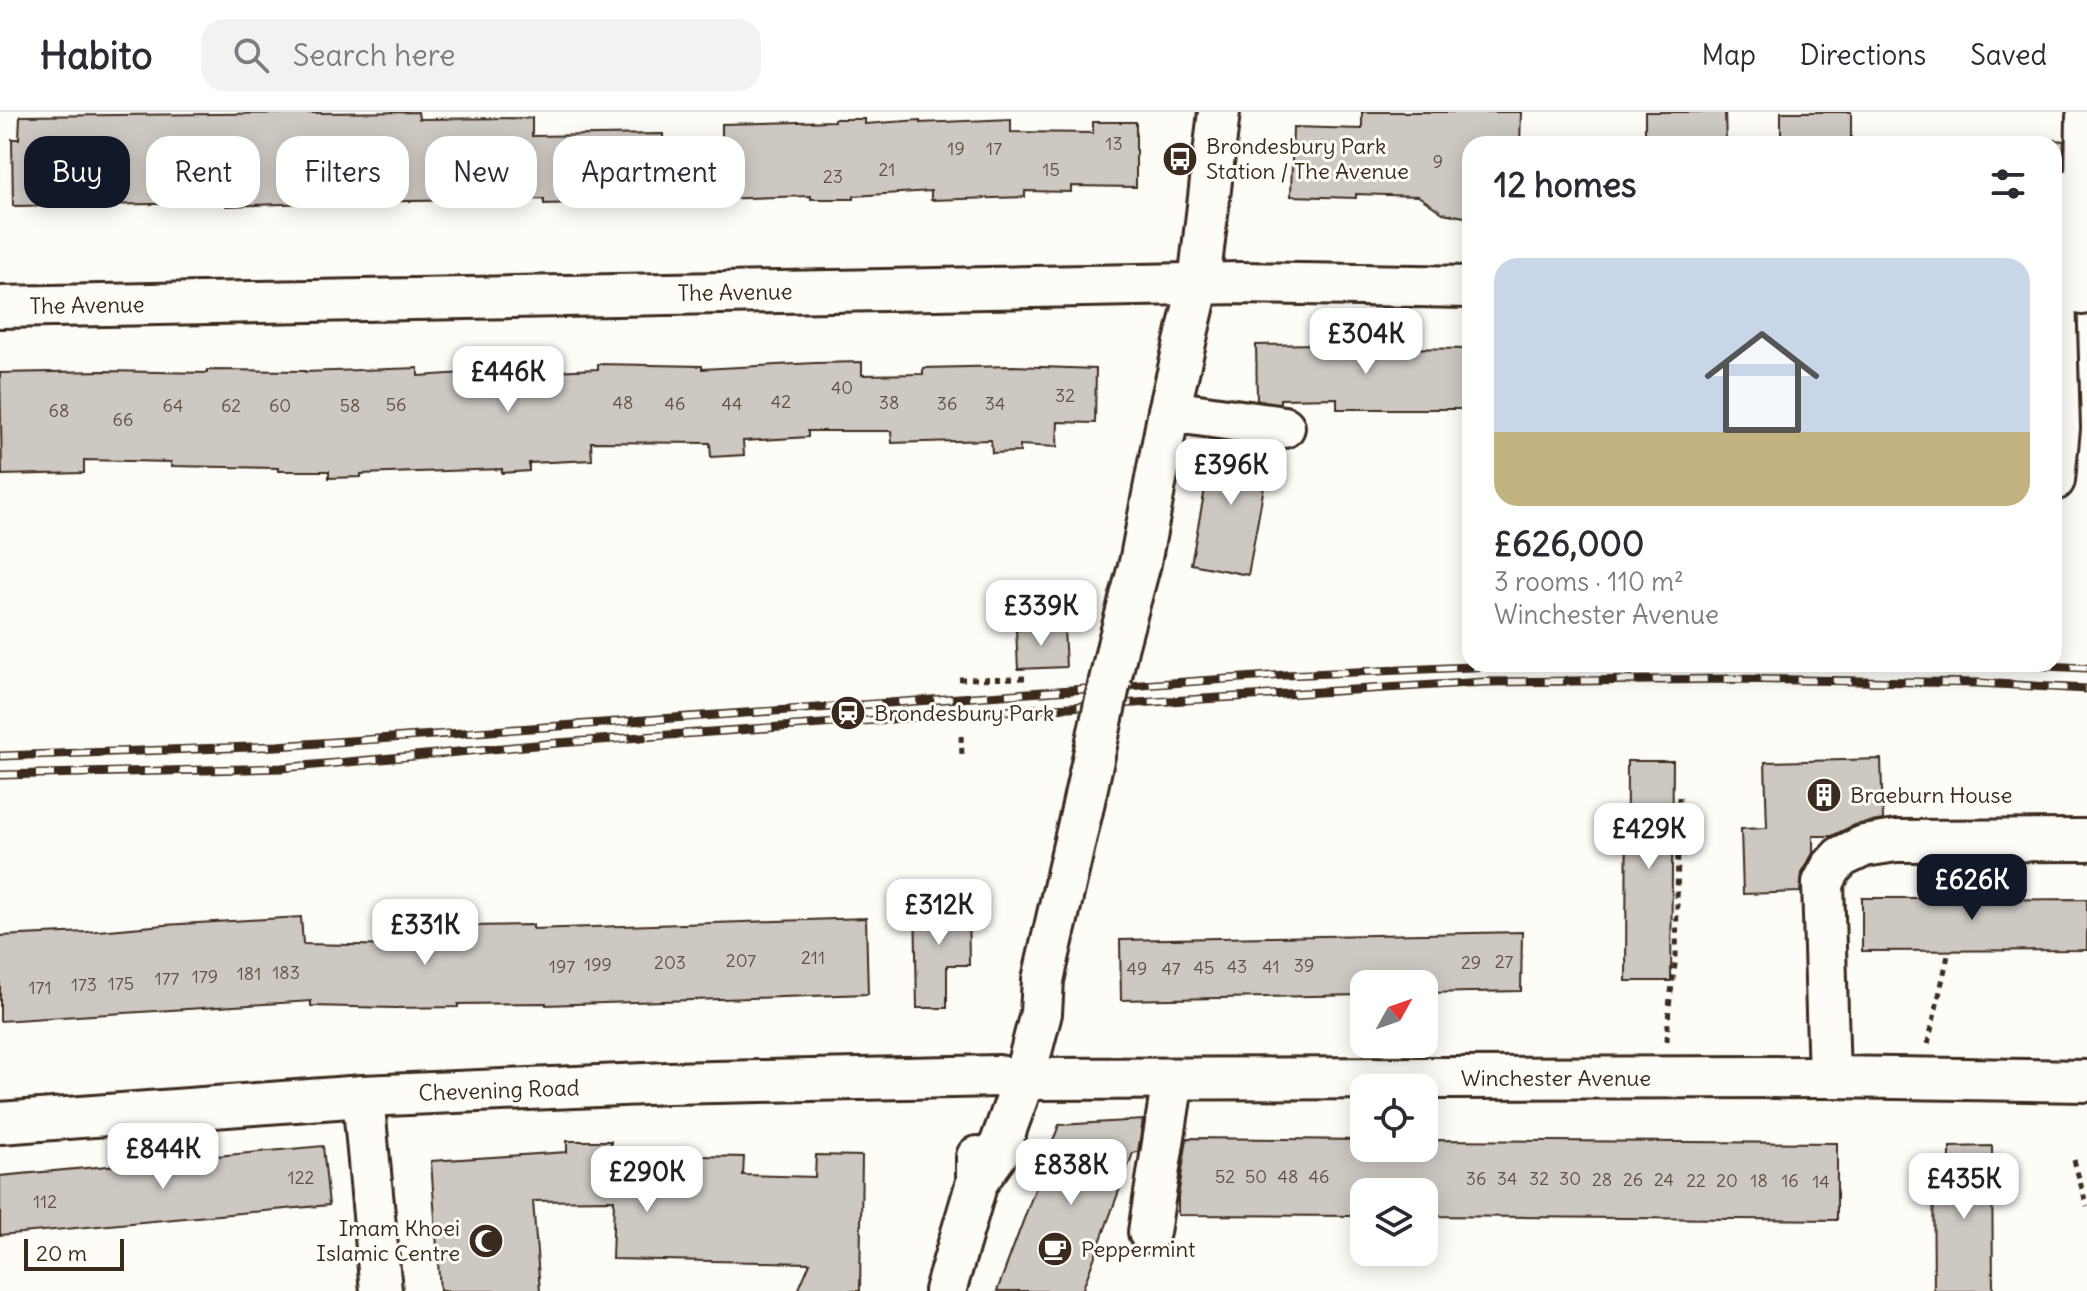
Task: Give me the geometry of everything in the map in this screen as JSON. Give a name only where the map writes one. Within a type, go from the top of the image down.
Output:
[{"type":"street","points":[[945,1291],[977,1182],[977,1146],[1012,1077],[1023,1004],[1043,980],[1118,645],[1140,563],[1169,411],[1199,283],[1219,112]]},
{"type":"street","points":[[2062,391],[2074,189],[2086,181],[2087,117]]},
{"type":"street","name":"The Avenue","points":[[0,307],[1199,283],[1462,287]]},
{"type":"street","points":[[1169,411],[1284,427]]},
{"type":"street","points":[[1829,1077],[1823,883],[1841,857],[1864,846],[1896,841],[2087,840]]},
{"type":"street","name":"Winchester Avenue","points":[[1012,1077],[1829,1077],[2087,1081]]},
{"type":"street","name":"Chevening Road","points":[[0,1123],[363,1096],[668,1083],[1012,1077]]},
{"type":"street","points":[[1149,1232],[1173,1079]]},
{"type":"street","points":[[363,1096],[381,1291]]},
{"type":"path","points":[[965,687],[959,679],[1028,678]]},
{"type":"path","points":[[961,736],[962,755]]},
{"type":"path","points":[[1664,1078],[1676,958],[1679,797]]},
{"type":"path","points":[[1921,1079],[1949,951]]},
{"type":"path","points":[[2074,1160],[2087,1207]]},
{"type":"building","points":[[418,112],[419,119],[532,118],[532,136],[425,136],[425,201],[409,201],[409,136],[276,136],[276,204],[260,205],[260,136],[146,136],[146,204],[130,204],[130,136],[24,136],[24,206],[13,206],[12,139],[19,139],[20,116]]},
{"type":"building","points":[[1362,112],[1521,112],[1520,136],[1462,136],[1462,217],[1443,213],[1418,196],[1291,196],[1293,127],[1362,129]]},
{"type":"building","points":[[1645,112],[1725,112],[1726,136],[1645,136]]},
{"type":"building","points":[[1781,112],[1851,112],[1851,136],[1781,136]]},
{"type":"building","points":[[834,119],[865,119],[865,124],[1011,119],[1011,132],[1093,133],[1093,122],[1136,122],[1136,187],[1071,186],[1071,192],[1025,191],[1025,197],[931,200],[931,191],[854,196],[854,199],[811,199],[811,196],[745,198],[745,136],[722,136],[722,124]]},
{"type":"building","points":[[663,134],[553,136],[553,204],[544,204],[544,199],[537,199],[537,136],[532,136]]},
{"type":"building","points":[[2062,141],[2064,141],[2062,170]]},
{"type":"building","points":[[1256,345],[1462,349],[1462,409],[1337,409],[1337,398],[1280,399],[1280,403],[1257,400]]},
{"type":"building","points":[[862,362],[862,375],[923,374],[923,368],[1013,366],[1096,369],[1095,423],[1058,422],[1057,447],[1020,445],[1020,452],[992,453],[991,440],[892,443],[891,431],[808,431],[808,437],[743,441],[744,455],[711,457],[710,443],[591,442],[592,460],[529,463],[529,471],[502,473],[502,469],[329,478],[329,471],[84,460],[84,473],[2,475],[0,373],[305,372],[418,368],[418,376],[528,369],[528,372],[598,369],[598,364],[702,366],[702,369]]},
{"type":"building","points":[[1214,441],[1271,448],[1248,575],[1191,564]]},
{"type":"building","points":[[1064,628],[1066,667],[1018,669],[1016,630]]},
{"type":"building","name":"Braeburn House","points":[[1881,759],[1883,820],[1854,825],[1832,836],[1813,836],[1813,853],[1802,873],[1800,892],[1743,894],[1741,829],[1767,828],[1765,762]]},
{"type":"building","points":[[1627,761],[1673,761],[1671,981],[1626,981]]},
{"type":"building","points":[[1931,871],[1958,871],[1958,900],[2087,899],[2087,950],[1862,951],[1862,898],[1931,898]]},
{"type":"building","points":[[968,899],[969,965],[947,965],[947,1008],[917,1008],[915,900]]},
{"type":"building","points":[[301,917],[303,944],[402,946],[468,944],[468,926],[533,925],[533,929],[866,918],[868,994],[395,1008],[311,1006],[311,1001],[0,1021],[0,936]]},
{"type":"building","points":[[1522,932],[1521,991],[1438,993],[1438,970],[1350,970],[1350,995],[1121,1000],[1120,940]]},
{"type":"building","points":[[1143,1120],[1138,1152],[1133,1153],[1082,1291],[997,1291],[1059,1125]]},
{"type":"building","points":[[1187,1138],[1350,1140],[1350,1162],[1438,1162],[1438,1140],[1837,1143],[1837,1220],[1438,1216],[1438,1178],[1350,1178],[1350,1216],[1178,1215]]},
{"type":"building","points":[[567,1141],[611,1141],[611,1154],[744,1157],[743,1175],[815,1177],[816,1155],[862,1156],[860,1291],[798,1291],[810,1263],[612,1259],[614,1200],[533,1201],[540,1291],[440,1291],[431,1161],[567,1152]]},
{"type":"building","points":[[323,1146],[329,1205],[0,1235],[0,1176]]},
{"type":"building","points":[[1992,1146],[1993,1291],[1934,1291],[1933,1166],[1950,1166],[1950,1147]]},
{"type":"railway","points":[[0,756],[277,746],[1285,675],[1462,667]]},
{"type":"railway","points":[[2062,667],[2087,668]]},
{"type":"railway","points":[[0,775],[281,768],[558,743],[1001,711],[1485,682],[1733,679],[1978,683],[2087,689]]},
{"type":"place","name":"Brondesbury Park Station / The Avenue","points":[[1180,159]]},
{"type":"place","name":"Brondesbury Park","points":[[848,713]]},
{"type":"place","name":"Braeburn House","points":[[1824,795]]},
{"type":"place","name":"Imam Khoei Islamic Centre","points":[[486,1241]]},
{"type":"place","name":"Peppermint","points":[[1055,1249]]}]
